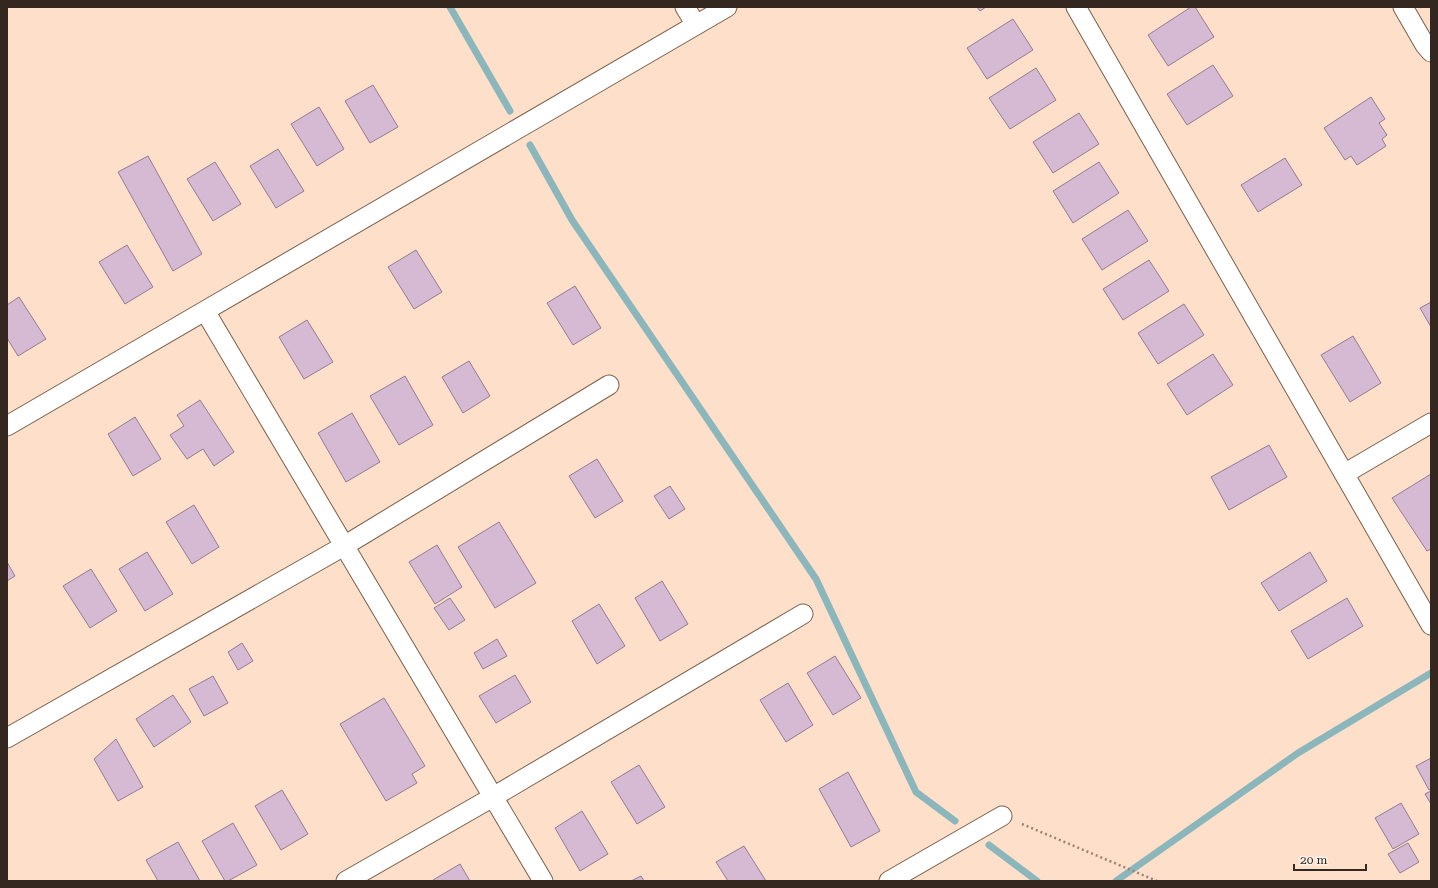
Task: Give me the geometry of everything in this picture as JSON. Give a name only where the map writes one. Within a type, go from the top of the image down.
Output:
[{"type":"street","points":[[685,7],[696,25]]},
{"type":"street","points":[[7,426],[727,7]]},
{"type":"street","points":[[1076,7],[1431,625]]},
{"type":"street","points":[[1403,7],[1425,45],[1431,52]]},
{"type":"street","points":[[205,311],[543,881]]},
{"type":"street","points":[[7,738],[344,546],[609,385]]},
{"type":"street","points":[[1344,474],[1431,423]]},
{"type":"street","points":[[346,881],[493,797],[803,614]]},
{"type":"street","points":[[889,881],[1002,816]]},
{"type":"path","points":[[1002,816],[1157,881]]},
{"type":"building","points":[[977,7],[986,7],[980,11]]},
{"type":"building","points":[[1191,7],[1195,7],[1214,37],[1168,66],[1148,35]]},
{"type":"building","points":[[1013,19],[1033,50],[987,79],[967,48]]},
{"type":"building","points":[[1213,65],[1233,96],[1187,125],[1167,94]]},
{"type":"building","points":[[1036,68],[1056,100],[1010,129],[989,98]]},
{"type":"building","points":[[373,85],[398,127],[370,143],[345,101]]},
{"type":"building","points":[[1371,97],[1385,119],[1379,123],[1387,135],[1382,139],[1386,146],[1357,165],[1351,156],[1345,160],[1324,128]]},
{"type":"building","points":[[319,107],[344,149],[317,166],[291,124]]},
{"type":"building","points":[[1079,113],[1099,144],[1053,173],[1033,142]]},
{"type":"building","points":[[278,149],[304,191],[276,208],[250,166]]},
{"type":"building","points":[[148,156],[202,254],[173,271],[118,172]]},
{"type":"building","points":[[1285,158],[1302,185],[1258,212],[1241,185]]},
{"type":"building","points":[[215,162],[241,204],[213,221],[187,179]]},
{"type":"building","points":[[1099,162],[1119,193],[1073,223],[1053,191]]},
{"type":"building","points":[[1128,210],[1148,241],[1102,270],[1082,239]]},
{"type":"building","points":[[127,245],[153,287],[125,304],[99,262]]},
{"type":"building","points":[[416,250],[442,292],[414,309],[388,267]]},
{"type":"building","points":[[1149,260],[1169,291],[1123,320],[1103,289]]},
{"type":"building","points":[[575,286],[601,328],[573,345],[547,303]]},
{"type":"building","points":[[19,297],[46,339],[18,356],[7,338],[7,305]]},
{"type":"building","points":[[1431,302],[1431,327],[1420,308]]},
{"type":"building","points":[[1184,304],[1204,335],[1158,364],[1138,333]]},
{"type":"building","points":[[307,320],[333,362],[304,379],[279,337]]},
{"type":"building","points":[[1353,336],[1381,383],[1350,402],[1321,355]]},
{"type":"building","points":[[1213,354],[1233,385],[1187,415],[1167,384]]},
{"type":"building","points":[[469,361],[490,396],[463,413],[442,377]]},
{"type":"building","points":[[405,376],[433,425],[399,445],[370,396]]},
{"type":"building","points":[[200,400],[234,452],[214,466],[203,449],[187,459],[170,435],[184,426],[177,415]]},
{"type":"building","points":[[352,413],[380,462],[346,482],[318,433]]},
{"type":"building","points":[[135,417],[161,459],[133,476],[108,434]]},
{"type":"building","points":[[1269,445],[1287,477],[1229,510],[1211,477]]},
{"type":"building","points":[[597,459],[623,501],[595,518],[569,476]]},
{"type":"building","points":[[1431,474],[1431,549],[1427,551],[1392,498]]},
{"type":"building","points":[[670,486],[685,509],[669,519],[654,496]]},
{"type":"building","points":[[194,505],[219,547],[192,564],[166,522]]},
{"type":"building","points":[[499,522],[536,583],[495,608],[458,547]]},
{"type":"building","points":[[437,545],[462,587],[435,604],[409,562]]},
{"type":"building","points":[[147,552],[173,594],[145,611],[119,569]]},
{"type":"building","points":[[1310,552],[1327,581],[1279,611],[1261,583]]},
{"type":"building","points":[[7,562],[15,576],[7,581]]},
{"type":"building","points":[[91,569],[117,611],[90,628],[63,586]]},
{"type":"building","points":[[662,581],[688,624],[660,641],[635,598]]},
{"type":"building","points":[[450,598],[465,620],[449,630],[434,608]]},
{"type":"building","points":[[1347,598],[1363,626],[1308,659],[1291,631]]},
{"type":"building","points":[[599,604],[625,646],[597,664],[572,621]]},
{"type":"building","points":[[497,639],[507,656],[483,669],[474,653]]},
{"type":"building","points":[[242,643],[253,661],[238,670],[228,652]]},
{"type":"building","points":[[835,656],[861,698],[833,715],[807,673]]},
{"type":"building","points":[[515,675],[531,702],[496,723],[479,696]]},
{"type":"building","points":[[213,676],[228,703],[204,716],[189,689]]},
{"type":"building","points":[[788,683],[813,725],[786,742],[760,700]]},
{"type":"building","points":[[173,695],[191,722],[154,747],[136,719]]},
{"type":"building","points":[[384,698],[425,766],[412,774],[417,783],[386,801],[340,724]]},
{"type":"building","points":[[116,739],[143,787],[118,801],[94,759]]},
{"type":"building","points":[[1431,758],[1431,789],[1429,790],[1416,766]]},
{"type":"building","points":[[639,765],[665,807],[637,824],[611,782]]},
{"type":"building","points":[[848,772],[880,831],[851,847],[819,789]]},
{"type":"building","points":[[282,790],[308,834],[281,850],[255,806]]},
{"type":"building","points":[[1431,791],[1431,804],[1425,794]]},
{"type":"building","points":[[1401,803],[1419,834],[1393,849],[1375,818]]},
{"type":"building","points":[[582,811],[608,854],[580,871],[555,828]]},
{"type":"building","points":[[233,823],[257,865],[228,881],[225,881],[202,841]]},
{"type":"building","points":[[178,842],[200,881],[158,881],[146,860]]},
{"type":"building","points":[[1408,843],[1419,862],[1400,873],[1388,854]]},
{"type":"building","points":[[744,846],[766,881],[728,881],[716,862]]},
{"type":"building","points":[[460,864],[470,881],[433,881],[433,880]]},
{"type":"building","points":[[641,876],[644,881],[631,881]]},
{"type":"waterway","points":[[450,7],[510,111]]},
{"type":"waterway","points":[[530,145],[572,220],[816,579],[916,792],[955,821]]},
{"type":"waterway","points":[[1116,881],[1298,753],[1431,673]]},
{"type":"waterway","points":[[989,845],[1037,881]]}]
